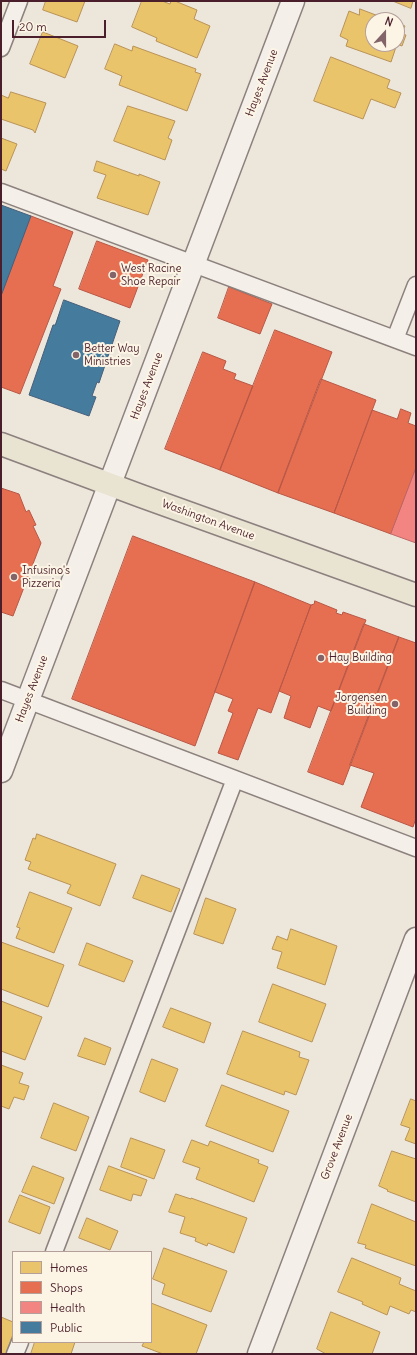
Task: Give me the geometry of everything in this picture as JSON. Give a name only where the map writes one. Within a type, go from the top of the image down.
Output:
[{"type":"main road","name":"Washington Avenue","points":[[1,444],[416,595]]},
{"type":"street","name":"Hayes Avenue","points":[[1,771],[294,1]]},
{"type":"street","name":"Grove Avenue","points":[[259,1354],[416,939]]},
{"type":"lane","points":[[1,48],[19,1]]},
{"type":"lane","points":[[1,192],[416,347]]},
{"type":"lane","points":[[395,339],[416,285]]},
{"type":"lane","points":[[1,690],[416,848]]},
{"type":"lane","points":[[54,1251],[235,780]]},
{"type":"lane","points":[[16,1354],[20,1343]]},
{"type":"building: Homes","points":[[46,1],[85,1],[77,22],[43,10]]},
{"type":"building: Homes","points":[[142,1],[162,1],[170,4],[171,1],[175,1],[197,10],[194,19],[210,26],[197,58],[156,41],[157,38],[132,27]]},
{"type":"building: Homes","points":[[393,1],[413,1],[411,8]]},
{"type":"building: Homes","points":[[360,9],[368,12],[365,12],[365,52],[394,52],[391,62],[346,46],[348,40],[340,36],[349,11],[359,15]]},
{"type":"building: Homes","points":[[43,32],[78,46],[65,78],[30,64]]},
{"type":"building: Homes","points":[[115,44],[132,51],[133,46],[196,69],[195,72],[201,74],[187,111],[119,85],[122,76],[105,69]]},
{"type":"building: Homes","points":[[331,57],[390,80],[387,88],[401,93],[395,108],[371,99],[363,119],[314,101]]},
{"type":"building: Homes","points":[[11,92],[46,103],[35,133],[33,130],[1,119],[1,95],[8,98]]},
{"type":"building: Homes","points":[[128,106],[175,121],[168,138],[172,140],[165,160],[114,141]]},
{"type":"building: Homes","points":[[1,138],[17,144],[6,171],[1,169]]},
{"type":"building: Homes","points":[[97,161],[160,182],[148,215],[97,198],[106,175],[94,171]]},
{"type":"building: Homes","points":[[37,834],[116,864],[100,906],[67,893],[71,885],[28,869],[31,862],[25,860],[33,838],[35,839]]},
{"type":"building: Homes","points":[[142,875],[180,889],[171,912],[133,898]]},
{"type":"building: Homes","points":[[30,892],[72,908],[54,953],[16,938],[20,928],[17,927]]},
{"type":"building: Homes","points":[[206,898],[236,909],[223,944],[194,934]]},
{"type":"building: Homes","points":[[291,929],[337,946],[325,985],[277,968],[282,952],[272,949],[277,936],[287,940]]},
{"type":"building: Homes","points":[[1,942],[64,965],[48,1007],[1,989]]},
{"type":"building: Homes","points":[[87,943],[133,961],[124,982],[79,965]]},
{"type":"building: Homes","points":[[273,984],[326,1004],[312,1042],[259,1022]]},
{"type":"building: Homes","points":[[1,1001],[42,1017],[25,1060],[1,1051]]},
{"type":"building: Homes","points":[[171,1008],[211,1023],[204,1043],[163,1027]]},
{"type":"building: Homes","points":[[243,1031],[300,1052],[299,1057],[309,1060],[296,1095],[285,1091],[284,1095],[227,1074]]},
{"type":"building: Homes","points":[[85,1038],[111,1048],[105,1065],[78,1056]]},
{"type":"building: Homes","points":[[152,1059],[178,1069],[165,1102],[140,1092]]},
{"type":"building: Homes","points":[[1,1065],[23,1073],[19,1083],[29,1086],[24,1100],[14,1097],[9,1109],[1,1106]]},
{"type":"building: Homes","points":[[222,1085],[289,1111],[273,1152],[206,1126]]},
{"type":"building: Homes","points":[[411,1099],[416,1101],[416,1144],[405,1140],[410,1128],[401,1125]]},
{"type":"building: Homes","points":[[54,1103],[89,1117],[76,1151],[41,1138]]},
{"type":"building: Homes","points":[[131,1138],[165,1150],[154,1179],[121,1167]]},
{"type":"building: Homes","points":[[192,1140],[208,1146],[210,1141],[259,1160],[258,1163],[268,1167],[254,1202],[196,1179],[200,1168],[183,1162]]},
{"type":"building: Homes","points":[[392,1151],[416,1159],[416,1202],[387,1191],[388,1190],[379,1186]]},
{"type":"building: Homes","points":[[33,1166],[64,1178],[54,1204],[22,1192]]},
{"type":"building: Homes","points":[[109,1166],[147,1180],[141,1196],[133,1194],[131,1201],[100,1190]]},
{"type":"building: Homes","points":[[176,1194],[247,1218],[234,1253],[208,1243],[207,1246],[195,1241],[196,1238],[180,1233],[185,1217],[169,1212]]},
{"type":"building: Homes","points":[[20,1195],[50,1207],[40,1234],[9,1222]]},
{"type":"building: Homes","points":[[372,1204],[416,1222],[416,1266],[365,1248],[366,1245],[358,1243]]},
{"type":"building: Homes","points":[[87,1218],[118,1231],[110,1250],[79,1238]]},
{"type":"building: Homes","points":[[164,1248],[227,1271],[211,1312],[162,1294],[165,1284],[153,1279]]},
{"type":"building: Homes","points":[[352,1258],[401,1278],[399,1284],[416,1291],[416,1312],[411,1310],[409,1314],[390,1306],[387,1315],[362,1304],[363,1302],[338,1292]]},
{"type":"building: Homes","points":[[152,1303],[207,1325],[196,1354],[163,1354],[142,1346],[144,1343],[152,1343]]},
{"type":"building: Homes","points":[[331,1312],[380,1332],[372,1354],[326,1354],[317,1349]]},
{"type":"building: Homes","points":[[1,1317],[12,1322],[12,1337],[6,1354],[1,1353]]},
{"type":"building: Homes","points":[[35,1343],[75,1343],[71,1354],[31,1354]]},
{"type":"building: Shops","points":[[31,216],[73,232],[53,286],[61,289],[20,394],[1,387],[1,296]]},
{"type":"building: Shops","name":"West Racine Shoe Repair","points":[[97,241],[148,260],[130,308],[79,289]]},
{"type":"building: Shops","points":[[229,287],[272,304],[260,334],[218,318]]},
{"type":"building: Shops","points":[[275,330],[332,352],[278,493],[220,470]]},
{"type":"building: Shops","points":[[203,352],[226,361],[223,369],[236,374],[234,379],[253,386],[220,470],[165,449]]},
{"type":"building: Shops","points":[[321,379],[376,400],[334,513],[278,493]]},
{"type":"building: Shops","points":[[401,409],[411,413],[408,423],[416,426],[416,468],[391,534],[334,513],[372,410],[397,419]]},
{"type":"building: Shops","name":"Infusino's Pizzeria","points":[[1,488],[19,494],[26,512],[29,510],[36,525],[33,526],[41,543],[13,616],[1,612]]},
{"type":"building: Shops","points":[[133,536],[255,582],[195,746],[72,699]]},
{"type":"building: Shops","points":[[255,582],[311,605],[271,713],[258,708],[238,760],[218,753],[233,713],[228,711],[233,699],[215,692]]},
{"type":"building: Shops","name":"Hay Building","points":[[315,601],[337,610],[336,613],[342,615],[343,612],[366,620],[331,711],[318,706],[310,728],[284,718],[291,696],[279,691],[311,605],[314,604]]},
{"type":"building: Shops","name":"Hay Building","points":[[364,624],[399,637],[343,785],[308,772]]},
{"type":"building: Shops","name":"Jorgensen Building","points":[[399,637],[416,643],[416,818],[413,827],[361,807],[374,773],[350,765]]},
{"type":"building: Health","points":[[416,468],[416,543],[391,534]]},
{"type":"building: Public","points":[[1,205],[31,216],[1,296]]},
{"type":"building: Public","name":"Better Way Ministries","points":[[64,300],[120,321],[99,383],[97,382],[92,396],[96,397],[89,416],[29,395],[53,325],[55,325]]},
{"type":"place","name":"West Racine Shoe Repair","points":[[113,275]]},
{"type":"place","name":"Better Way Ministries","points":[[76,355]]},
{"type":"place","name":"Infusino's Pizzeria","points":[[14,577]]},
{"type":"place","name":"Hay Building","points":[[321,658]]},
{"type":"place","name":"Jorgensen Building","points":[[395,704]]}]
